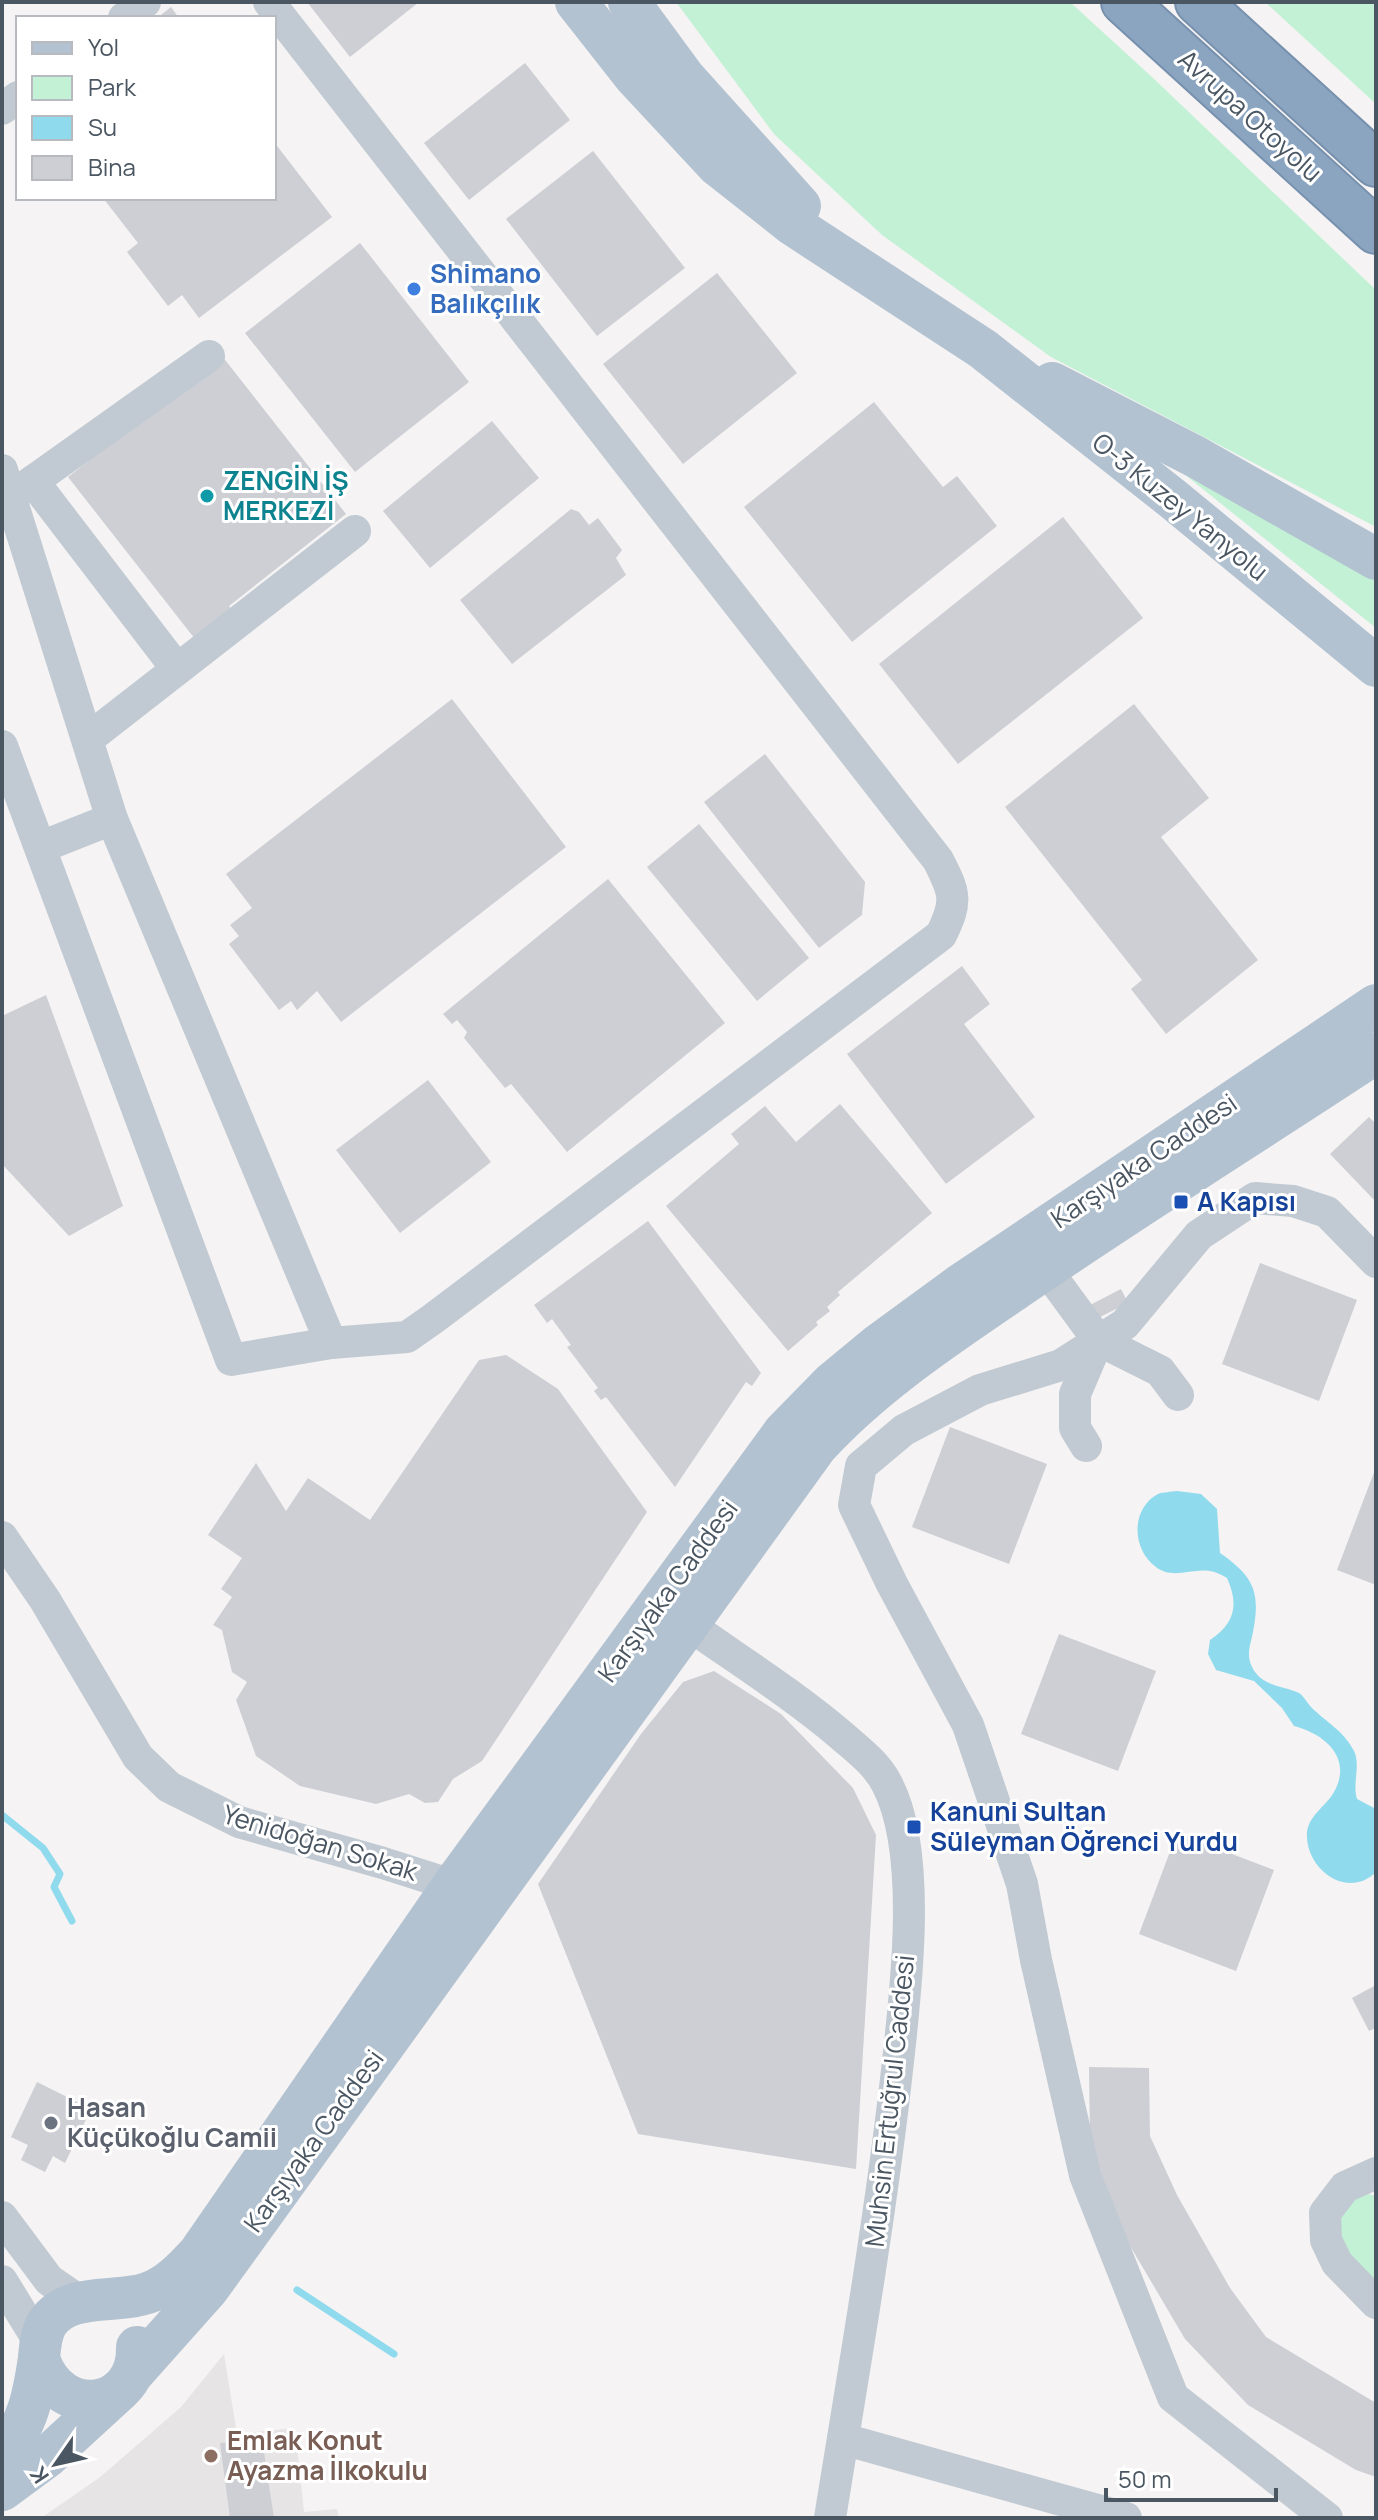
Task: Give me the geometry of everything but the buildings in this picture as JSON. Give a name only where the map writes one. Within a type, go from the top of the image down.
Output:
[{"type":"highway","name":"Avrupa Otoyolu","points":[[1124,2],[1376,231]]},
{"type":"highway","name":"Avrupa Otoyolu","points":[[1198,2],[1376,164]]},
{"type":"main road","points":[[576,2],[635,77],[717,165],[793,225],[983,349],[1112,412],[1376,559]]},
{"type":"main road","points":[[629,2],[684,77],[807,213],[890,287]]},
{"type":"main road","name":"O-3 Kuzey Yanyolu","points":[[983,349],[1173,499],[1376,666]]},
{"type":"main road","name":"Karşıyaka Caddesi","points":[[90,2301],[132,2297],[156,2289],[182,2271],[199,2253],[471,1891],[673,1613],[841,1419],[1041,1251],[1373,1036]]},
{"type":"main road","name":"Karşıyaka Caddesi","points":[[2,2490],[48,2456],[127,2381],[208,2289],[471,1891]]},
{"type":"main road","points":[[2,2453],[12,2443],[33,2400],[40,2352],[47,2323],[68,2306],[90,2301],[115,2308],[129,2321],[137,2338],[138,2356],[127,2381],[91,2401],[62,2394],[52,2385],[40,2352]]},
{"type":"street","points":[[127,16],[145,2]]},
{"type":"street","points":[[2,746],[231,1360],[331,1343],[407,1337],[941,935],[953,911],[952,886],[938,860],[269,2]]},
{"type":"street","points":[[16,482],[209,356]]},
{"type":"street","points":[[16,482],[112,819],[331,1343]]},
{"type":"street","points":[[16,482],[177,669]]},
{"type":"street","points":[[89,738],[355,531]]},
{"type":"street","points":[[41,847],[112,819]]},
{"type":"street","points":[[1327,2518],[1173,2397],[1085,2175],[1022,1884],[968,1725],[892,1584],[854,1505],[861,1466],[904,1430],[980,1390],[1061,1365],[1125,1324],[1199,1235],[1255,1198],[1293,1201],[1327,1212],[1376,1263]]},
{"type":"street","points":[[1041,1251],[1098,1340],[1160,1371],[1178,1395]]},
{"type":"street","points":[[1086,1446],[1075,1428],[1075,1394],[1098,1340]]},
{"type":"street","name":"Yenidoğan Sokak","points":[[2,1537],[45,1600],[138,1757],[169,1787],[239,1822],[471,1891]]},
{"type":"street","name":"Muhsin Ertuğrul Caddesi","points":[[673,1613],[817,1714],[866,1756],[886,1782],[898,1811],[909,1876],[906,1995],[882,2200],[830,2518]]},
{"type":"street","points":[[1376,2173],[1345,2187],[1325,2213],[1326,2240],[1337,2263],[1376,2303]]},
{"type":"street","points":[[2,2217],[49,2280],[90,2301]]},
{"type":"street","points":[[2,2281],[40,2352]]},
{"type":"street","points":[[843,2439],[1126,2518]]},
{"type":"shaded area","name":"Emlak Konut Ayazma İlkokulu","points":[[224,2354],[237,2434],[295,2428],[304,2512],[337,2509],[339,2518],[41,2518],[99,2478],[181,2407]]},
{"type":"green space","points":[[676,2],[1070,2],[1376,290],[1376,527],[1051,357],[882,235],[774,134]]},
{"type":"green space","points":[[1265,2],[1376,2],[1376,104]]},
{"type":"green space","points":[[1138,437],[1376,572],[1376,628]]},
{"type":"green space","points":[[1356,2191],[1376,2196],[1376,2285],[1342,2252],[1336,2226]]},
{"type":"water","points":[[1177,1491],[1201,1494],[1217,1509],[1220,1553],[1241,1571],[1253,1588],[1256,1609],[1249,1656],[1256,1674],[1267,1682],[1301,1694],[1340,1732],[1354,1751],[1357,1799],[1376,1809],[1376,1872],[1365,1880],[1354,1883],[1332,1878],[1323,1871],[1309,1850],[1309,1824],[1330,1798],[1339,1780],[1340,1768],[1333,1749],[1316,1735],[1294,1726],[1282,1708],[1254,1681],[1216,1670],[1208,1654],[1210,1640],[1225,1627],[1232,1613],[1233,1597],[1227,1578],[1210,1571],[1162,1571],[1142,1551],[1138,1530],[1142,1509],[1158,1494]]},
{"type":"waterway","points":[[2,1815],[43,1848],[60,1874],[54,1887],[72,1921]]},
{"type":"waterway","points":[[297,2290],[394,2354]]},
{"type":"place","name":"Shimano Balıkçılık","points":[[414,289]]},
{"type":"place","name":"ZENGİN İŞ MERKEZİ","points":[[207,496]]},
{"type":"place","name":"A Kapısı","points":[[1181,1202]]},
{"type":"place","name":"Kanuni Sultan Süleyman Öğrenci Yurdu","points":[[914,1827]]},
{"type":"place","name":"Hasan Küçükoğlu Camii","points":[[51,2123]]},
{"type":"place","name":"Emlak Konut Ayazma İlkokulu","points":[[211,2456]]}]
